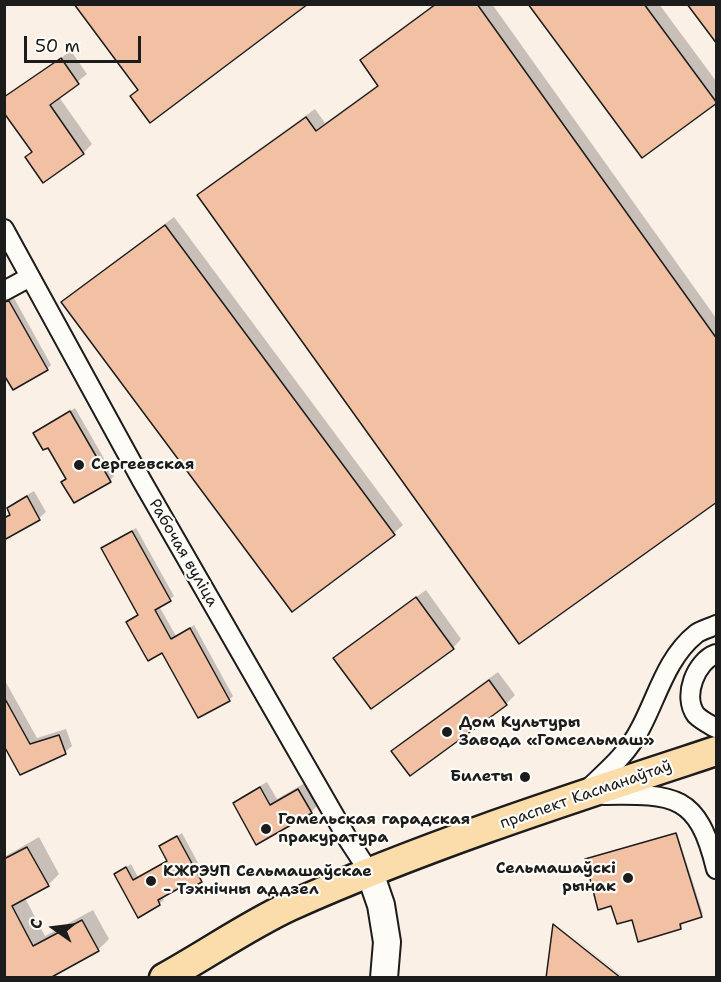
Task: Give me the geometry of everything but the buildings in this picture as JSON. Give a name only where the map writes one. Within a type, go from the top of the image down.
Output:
[{"type":"main road","name":"праспект Касманаўтаў","points":[[164,978],[277,913],[411,855],[717,751]]},
{"type":"main road","points":[[370,873],[381,905],[387,942],[384,978]]},
{"type":"street","name":"Рабочая вуліца","points":[[4,229],[148,491],[348,841],[370,873]]},
{"type":"street","points":[[4,291],[30,276]]},
{"type":"street","points":[[581,796],[621,758],[634,740],[666,672],[681,650],[697,633],[717,625]]},
{"type":"street","points":[[717,654],[710,656],[700,667],[691,687],[691,704],[696,714],[717,728]]},
{"type":"street","points":[[581,796],[649,794],[676,801],[696,815],[710,841],[717,869]]},
{"type":"street","points":[[710,841],[717,821]]},
{"type":"place","name":"Сергеевская","points":[[79,465]]},
{"type":"place","name":"Дом Культуры Завода «Гомсельмаш»","points":[[447,732]]},
{"type":"place","name":"Билеты","points":[[525,777]]},
{"type":"place","name":"Гомельская гарадская пракуратура","points":[[266,829]]},
{"type":"place","name":"Сельмашаўскі рынак","points":[[628,878]]},
{"type":"place","name":"КЖРЭУП Сельмашаўскае - Тэхнічны аддзел","points":[[151,881]]}]
